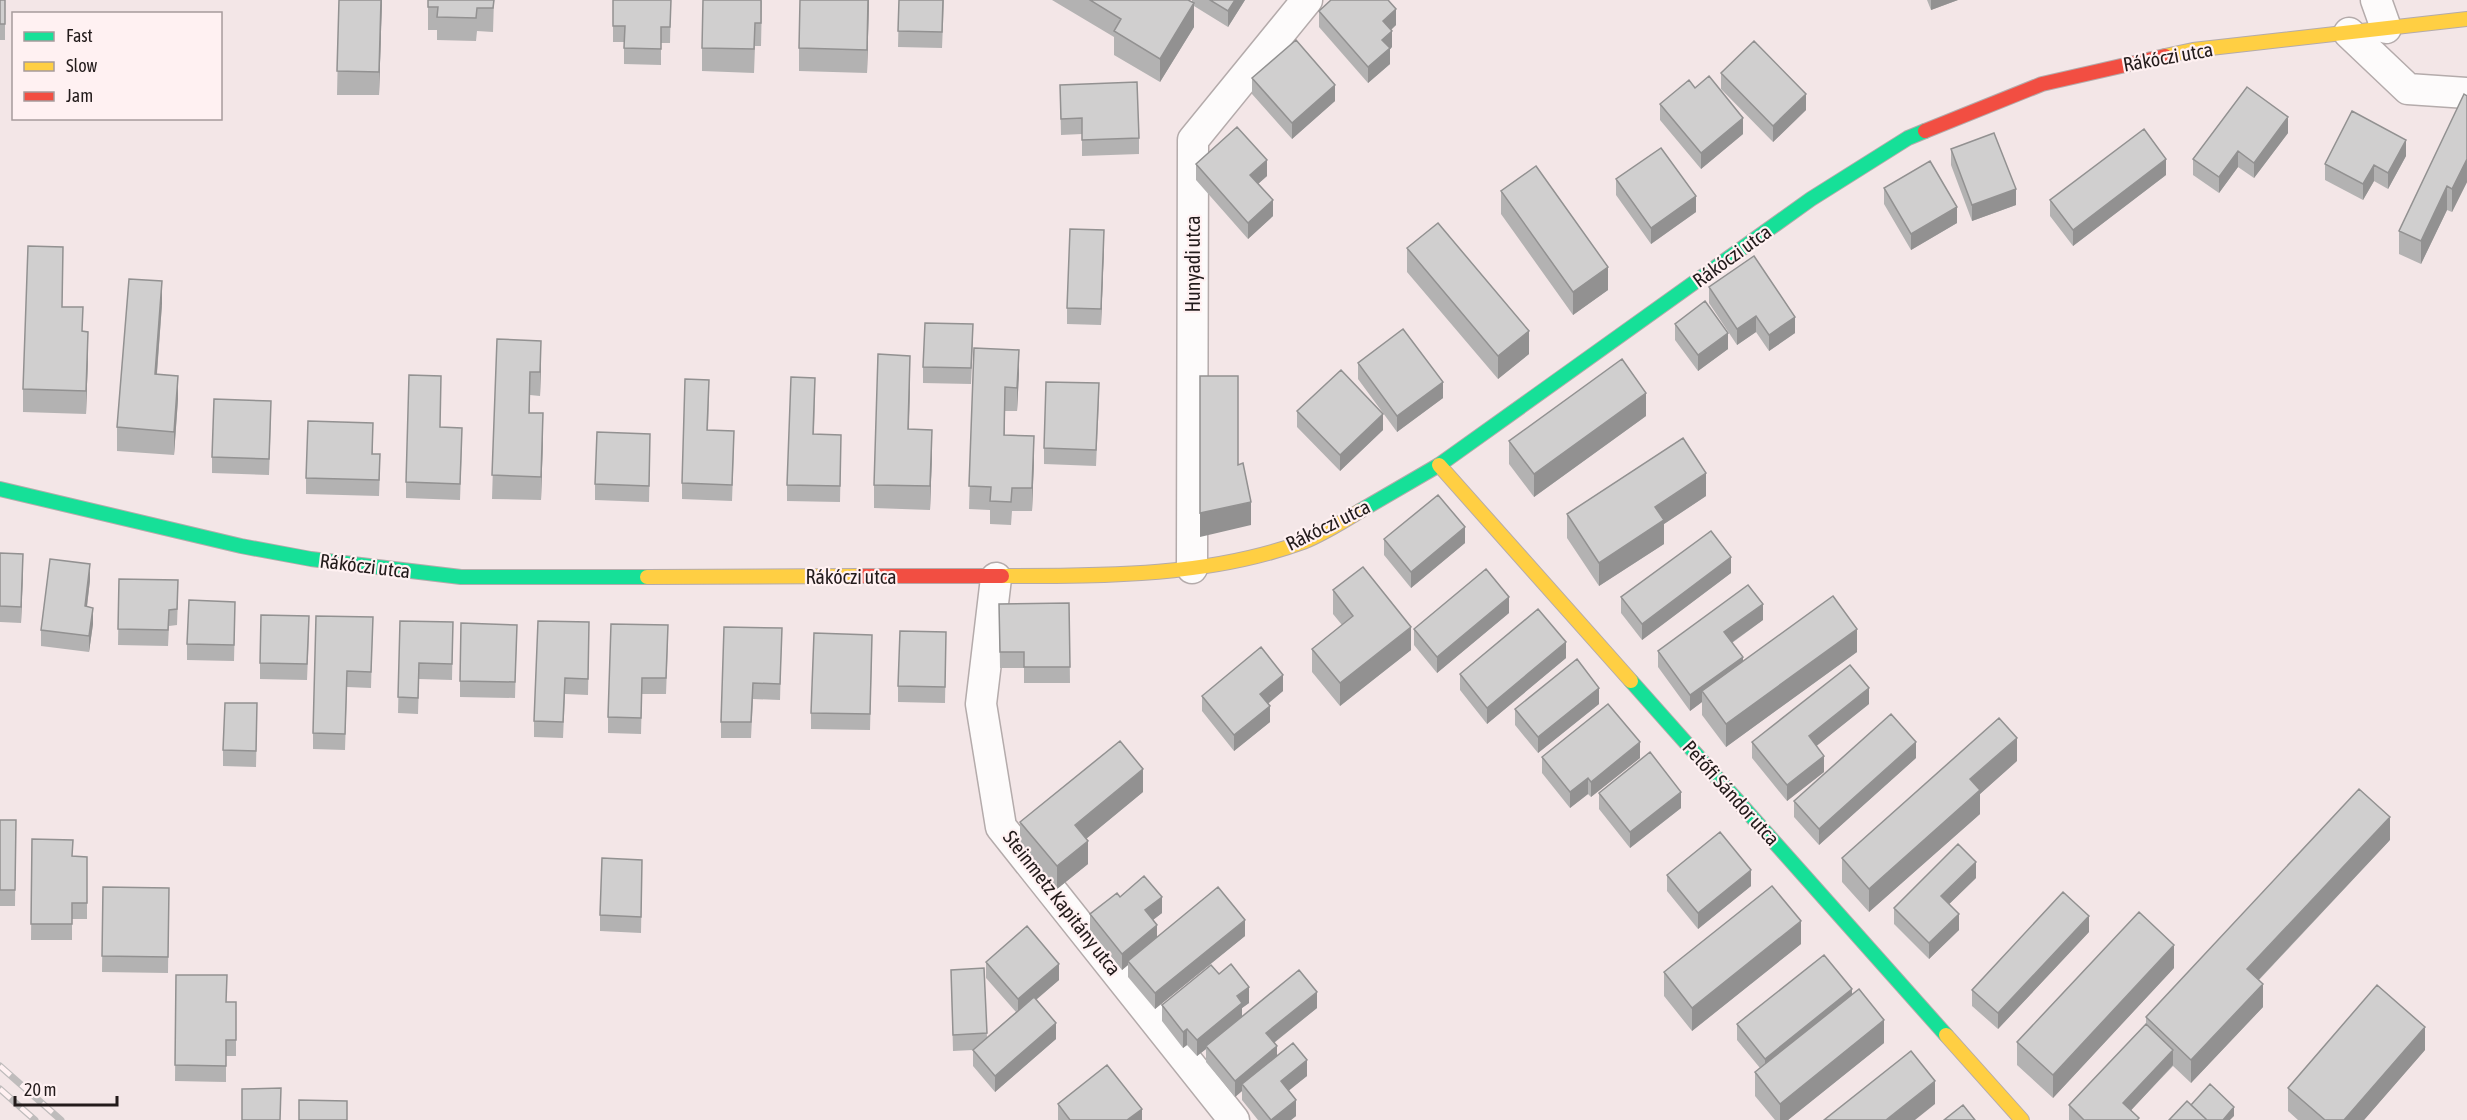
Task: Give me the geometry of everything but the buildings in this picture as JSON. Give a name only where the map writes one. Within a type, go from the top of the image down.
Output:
[{"type":"main road","name":"Rákóczi utca","points":[[0,489],[253,548],[380,568],[461,577],[996,578],[1095,576],[1192,568],[1268,553],[1305,541],[1439,465],[1811,199],[1908,138],[2042,84],[2106,68],[2193,50],[2467,19]]},
{"type":"main road","name":"Petőfi Sándor utca","points":[[1439,465],[2022,1120]]},
{"type":"street","name":"Hunyadi utca","points":[[1192,568],[1193,140],[1307,0]]},
{"type":"street","points":[[2376,0],[2386,28]]},
{"type":"street","points":[[2349,33],[2408,89],[2467,93]]},
{"type":"street","name":"Steinmetz Kapitány utca","points":[[996,578],[981,704],[1001,827],[1234,1120]]},
{"type":"railway","points":[[0,1066],[61,1120]]},
{"type":"railway","points":[[0,1089],[35,1120]]},
{"type":"traffic: fast","points":[[1360,511],[1439,465],[1811,199],[1908,138],[1925,131]]},
{"type":"traffic: fast","points":[[0,489],[241,546],[311,559],[461,577],[647,577]]},
{"type":"traffic: fast","points":[[1631,681],[1946,1035]]},
{"type":"traffic: slow","points":[[2165,56],[2193,50],[2467,19]]},
{"type":"traffic: slow","points":[[1439,465],[1631,681]]},
{"type":"traffic: slow","points":[[1002,576],[1078,576],[1154,572],[1230,562],[1267,554],[1303,542],[1360,511]]},
{"type":"traffic: slow","points":[[647,577],[860,576]]},
{"type":"traffic: slow","points":[[1946,1035],[2022,1120]]},
{"type":"traffic: jam","points":[[1925,131],[2042,84],[2165,56]]},
{"type":"traffic: jam","points":[[860,576],[1002,576]]}]
